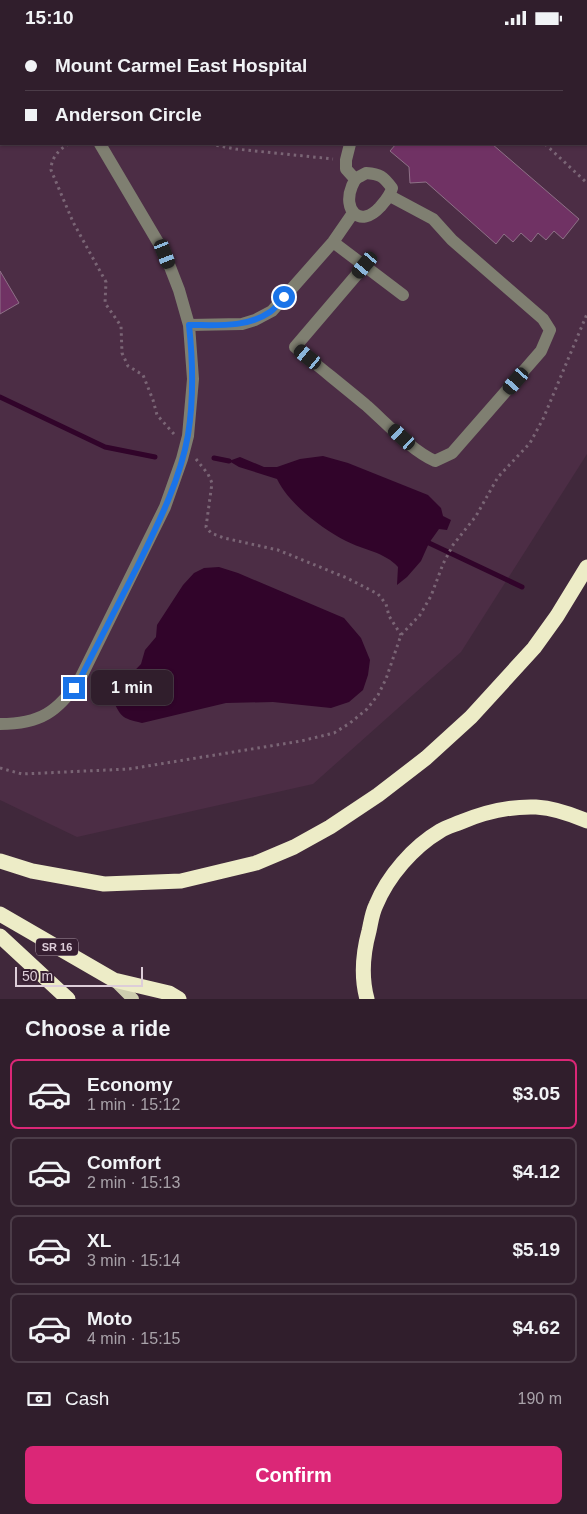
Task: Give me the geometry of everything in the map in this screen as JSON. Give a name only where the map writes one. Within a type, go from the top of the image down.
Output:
[{"type":"highway","points":[[0,861],[32,871],[104,884],[181,881],[256,863],[294,847],[330,827],[378,795],[426,758],[471,717],[534,647],[557,616],[587,567]]},
{"type":"highway","points":[[367,999],[364,968],[365,947],[375,906],[396,871],[424,842],[441,829],[480,815],[508,808],[537,807],[555,810],[587,821]]},
{"type":"highway","name":"SR 16","points":[[0,914],[114,980],[169,993],[178,999]]},
{"type":"highway","points":[[0,936],[68,999]]},
{"type":"main road","name":"SR 16","points":[[114,980],[133,999]]},
{"type":"street","points":[[0,723],[31,721],[51,712],[68,697],[80,679],[166,507],[188,436],[193,379],[189,325],[179,291],[165,254],[101,145]]},
{"type":"street","points":[[350,145],[346,169],[356,179]]},
{"type":"street","points":[[366,173],[383,177],[392,187],[390,195],[374,214],[366,217],[359,217],[350,208],[350,191],[356,179],[366,173]]},
{"type":"street","points":[[365,265],[295,347],[402,437],[428,458],[435,461],[452,453],[541,351],[550,330],[543,319],[452,239],[433,219],[390,195]]},
{"type":"street","points":[[189,325],[242,324],[272,311],[333,242],[353,213]]},
{"type":"street","points":[[333,242],[403,295]]},
{"type":"path","points":[[215,145],[236,149],[346,160]]},
{"type":"path","points":[[546,145],[587,183]]},
{"type":"path","points":[[0,769],[22,774],[129,769],[301,741],[334,733],[350,723],[367,709],[378,695],[386,679],[401,635],[420,615],[431,596],[443,564],[453,545],[476,516],[498,477],[530,443],[543,419],[587,314]]},
{"type":"shaded area","points":[[0,145],[587,145],[587,454],[461,652],[313,784],[77,837],[0,800]]},
{"type":"shaded area","points":[[323,456],[348,463],[428,495],[441,508],[443,516],[451,520],[447,530],[439,529],[429,543],[421,561],[397,585],[398,567],[393,562],[346,541],[316,522],[289,497],[277,479],[239,467],[229,461],[240,457],[264,467],[277,467],[300,459]]},
{"type":"shaded area","points":[[219,567],[238,573],[344,618],[361,638],[370,660],[363,690],[349,702],[331,708],[273,702],[226,703],[142,723],[122,716],[112,698],[119,687],[141,664],[145,650],[156,637],[157,625],[183,585],[194,573],[204,568]]},
{"type":"building","points":[[395,145],[493,145],[579,219],[563,239],[554,231],[546,240],[538,233],[531,242],[521,233],[513,242],[504,234],[496,244],[426,182],[410,183],[409,167],[390,151]]},
{"type":"building","points":[[0,271],[19,303],[0,314]]},
{"type":"waterway","points":[[0,397],[105,447],[155,457]]},
{"type":"waterway","points":[[214,458],[229,461]]},
{"type":"waterway","points":[[429,543],[522,587]]},
{"type":"route","points":[[74,688],[166,507],[182,459],[188,436],[193,379],[193,357],[189,325],[242,324],[272,311],[284,297]]}]
